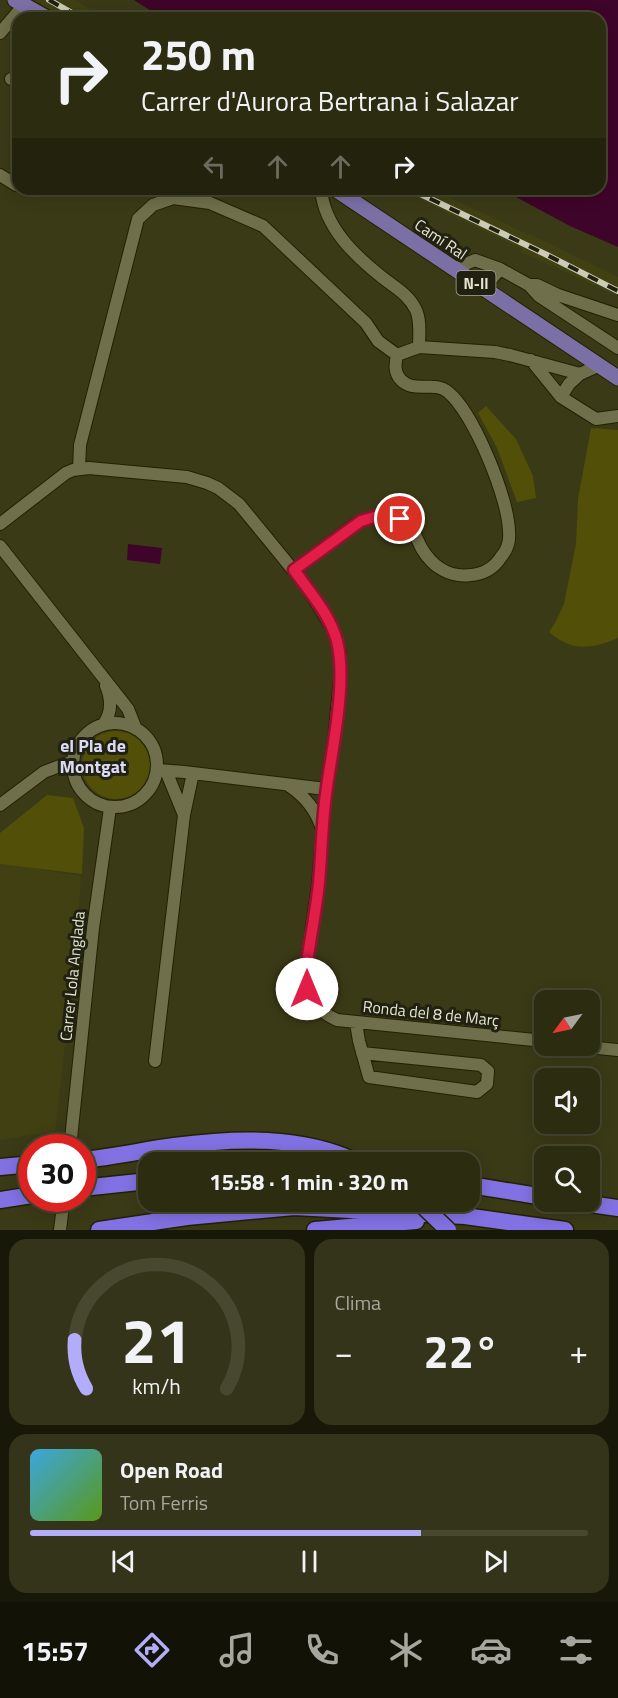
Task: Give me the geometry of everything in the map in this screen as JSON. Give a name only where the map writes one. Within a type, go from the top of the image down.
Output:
[{"type":"highway","points":[[96,1158],[176,1146],[252,1140],[302,1145],[331,1152]]},
{"type":"highway","points":[[0,1167],[18,1165]]},
{"type":"highway","points":[[96,1187],[138,1182]]},
{"type":"highway","points":[[480,1187],[534,1195]]},
{"type":"highway","points":[[0,1200],[18,1197]]},
{"type":"highway","points":[[600,1205],[618,1208]]},
{"type":"highway","points":[[99,1230],[187,1217],[294,1207],[465,1216],[565,1230]]},
{"type":"highway","points":[[429,1212],[448,1230]]},
{"type":"highway","points":[[315,1230],[465,1216]]},
{"type":"main road","points":[[20,2],[37,12]]},
{"type":"main road","name":"Camí Ral","points":[[344,195],[618,378]]},
{"type":"street","points":[[0,33],[12,14]]},
{"type":"street","points":[[322,195],[327,214],[349,247],[364,263],[410,300],[417,312],[419,347]]},
{"type":"street","points":[[79,469],[80,445],[138,219],[153,205],[172,198],[210,203],[263,226],[366,323],[378,341],[397,355]]},
{"type":"street","points":[[454,269],[475,261],[500,269],[530,285],[539,296],[618,348]]},
{"type":"street","points":[[484,288],[500,269]]},
{"type":"street","points":[[530,285],[537,285],[558,295],[618,315]]},
{"type":"street","points":[[397,355],[419,347],[495,352],[580,374]]},
{"type":"street","points":[[294,570],[354,525],[381,515],[406,522],[432,562],[447,573],[476,574],[491,568],[503,556],[509,538],[507,517],[493,470],[473,427],[455,398],[444,389],[411,387],[402,381],[395,371],[397,355]]},
{"type":"street","points":[[531,360],[561,397],[596,419],[618,416]]},
{"type":"street","points":[[561,397],[568,384],[580,374],[600,364]]},
{"type":"street","name":"Ronda del 8 de Març","points":[[0,524],[56,479],[66,473],[89,468],[187,477],[218,488],[238,504],[294,570],[325,614],[340,653],[334,740],[326,789],[318,884],[305,981],[311,998],[330,1017],[338,1020],[534,1040]]},
{"type":"street","points":[[0,546],[128,709],[136,729]]},
{"type":"street","points":[[102,676],[110,700],[108,718],[103,725]]},
{"type":"street","points":[[162,770],[146,792],[134,801],[123,807],[110,808],[90,799],[81,788],[75,776],[73,761],[77,744],[103,725],[125,724],[136,729],[153,747],[184,815]]},
{"type":"street","points":[[0,805],[44,772],[73,761]]},
{"type":"street","points":[[162,770],[326,789]]},
{"type":"street","points":[[155,1061],[184,815],[193,773]]},
{"type":"street","name":"Ronda del 8 de Març","points":[[286,784],[296,790],[313,808],[323,833]]},
{"type":"street","name":"Carrer Lola Anglada","points":[[71,1134],[93,928],[110,808]]},
{"type":"street","points":[[356,1023],[362,1053],[369,1077],[477,1092],[487,1084],[488,1071],[481,1065],[362,1053]]},
{"type":"street","points":[[600,1048],[618,1050]]},
{"type":"street","points":[[60,1230],[62,1212]]},
{"type":"shaded area","points":[[34,0],[74,0],[95,12],[55,12]]},
{"type":"shaded area","points":[[134,0],[618,0],[618,247],[570,226],[512,195],[606,195],[606,12],[153,12]]},
{"type":"shaded area","points":[[411,195],[445,195],[530,234],[618,277],[618,296],[521,252],[522,249]]},
{"type":"shaded area","points":[[486,406],[516,439],[533,476],[536,498],[517,502],[497,448],[478,413]]},
{"type":"shaded area","points":[[591,428],[618,430],[618,638],[599,645],[579,647],[564,642],[549,632],[564,604],[576,544],[578,499]]},
{"type":"shaded area","points":[[128,544],[162,548],[160,564],[127,560]]},
{"type":"shaded area","points":[[116,731],[129,733],[140,741],[148,752],[150,765],[148,778],[140,789],[129,797],[116,799],[103,797],[92,789],[84,778],[82,765],[84,752],[92,741],[103,733]]},
{"type":"shaded area","points":[[47,795],[73,798],[84,828],[82,874],[0,864],[0,833]]},
{"type":"shaded area","points":[[0,864],[81,876],[75,961],[55,1131],[18,1134],[18,1137],[0,1140]]},
{"type":"railway","points":[[49,0],[70,12]]},
{"type":"railway","points":[[422,195],[618,291]]},
{"type":"district","name":"el Pla de Montgat","points":[[93,756]]},
{"type":"route","points":[[307,989],[306,969],[318,884],[326,789],[334,740],[340,653],[325,614],[294,570],[361,521],[381,515],[400,519]]}]
